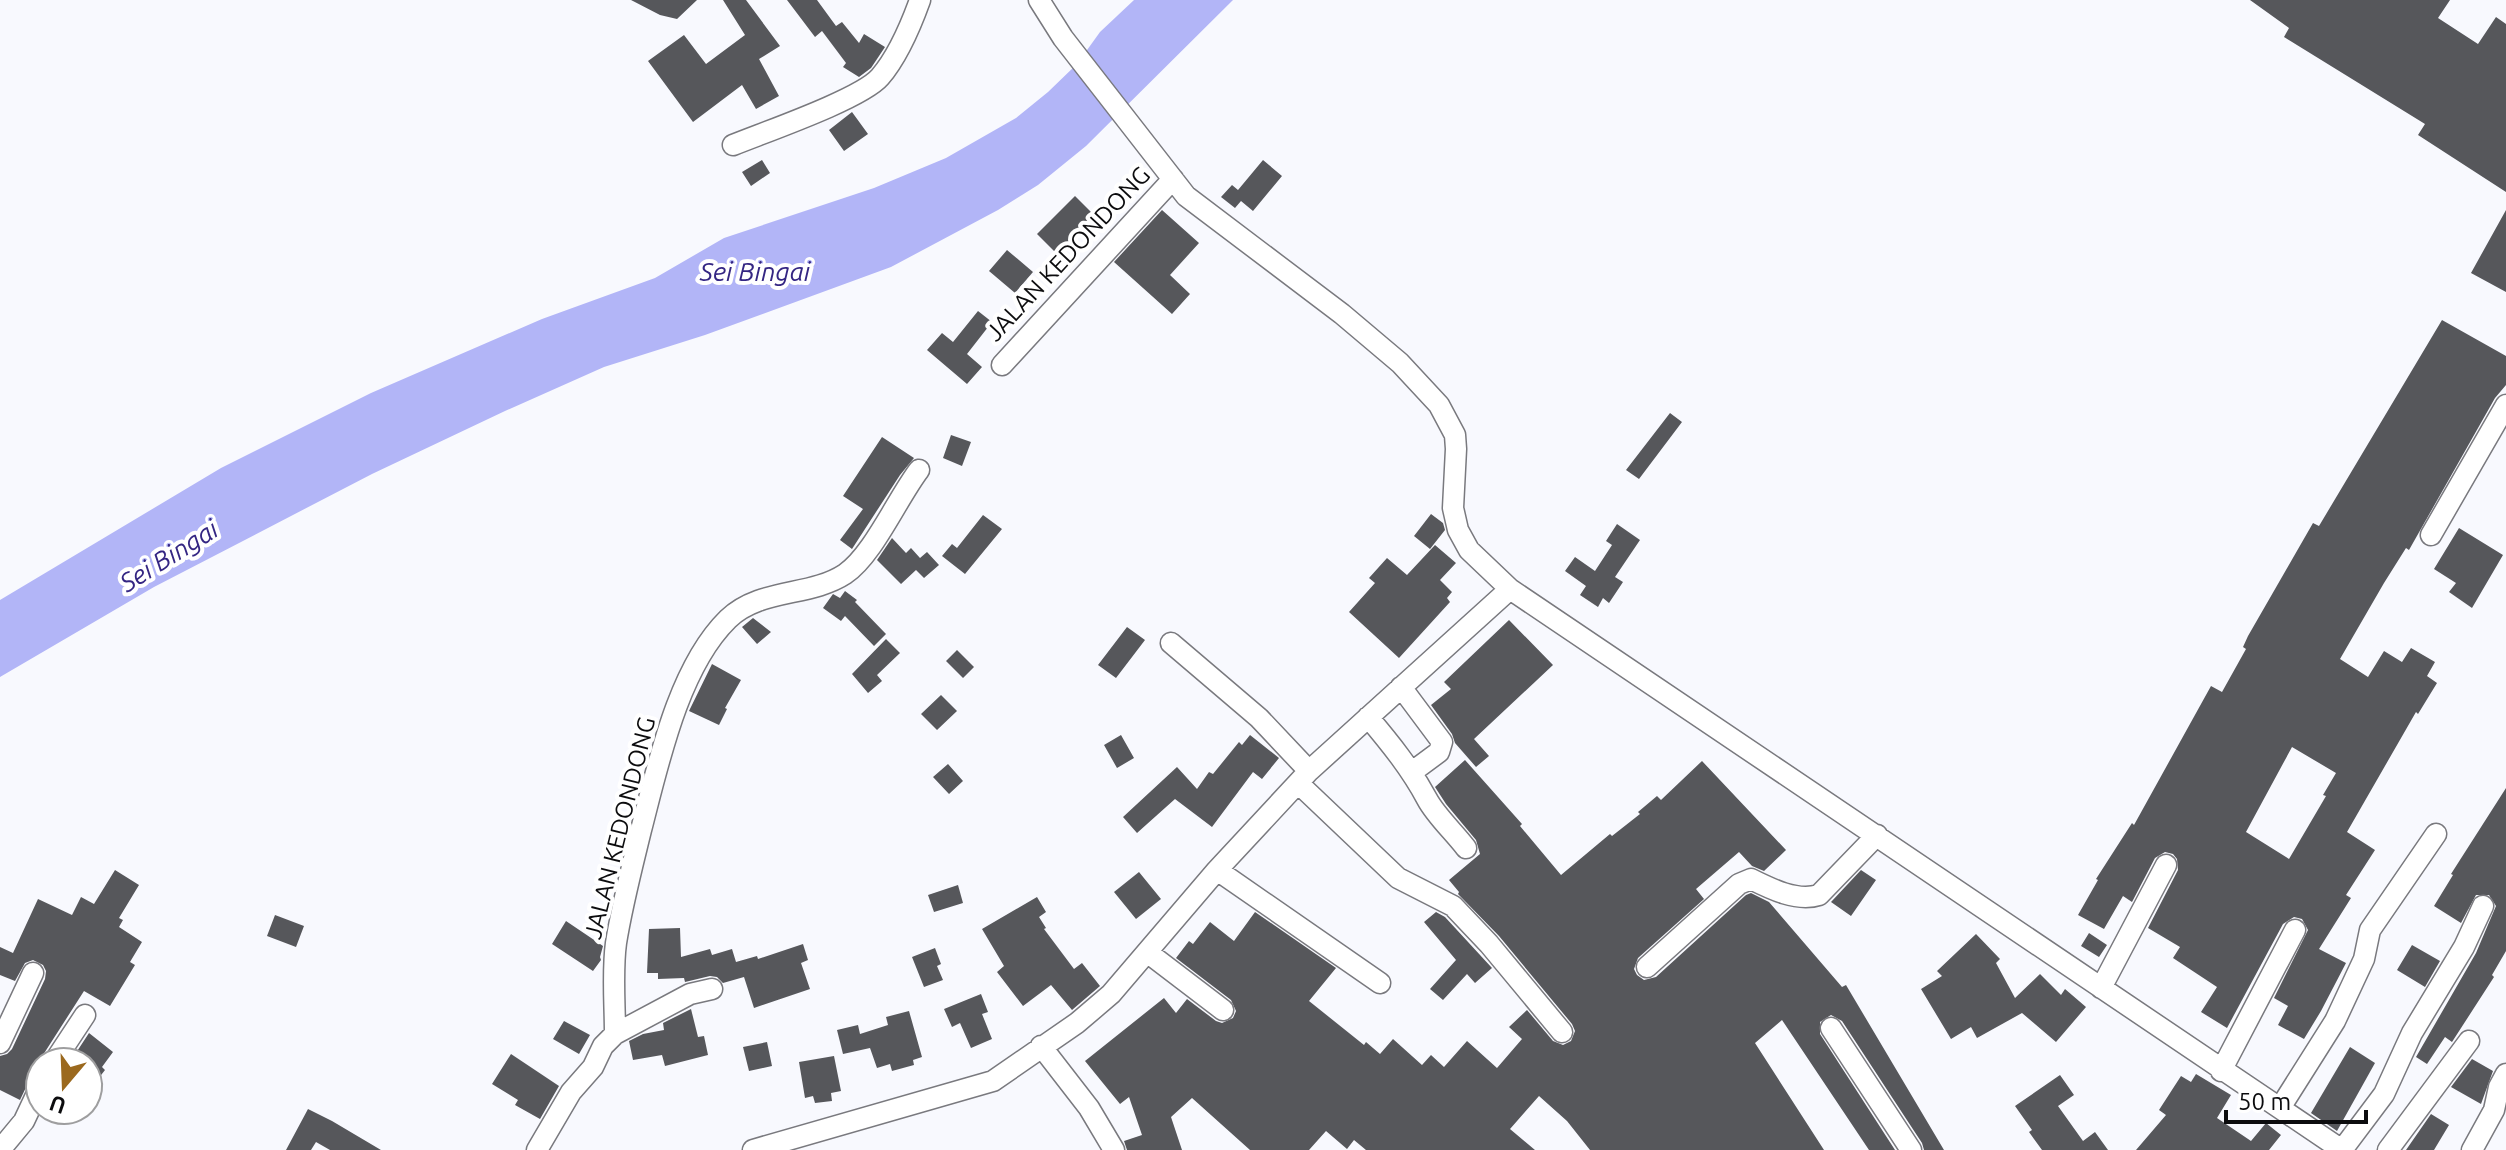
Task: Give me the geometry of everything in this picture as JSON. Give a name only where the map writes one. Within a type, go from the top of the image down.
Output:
[{"type":"street","points":[[733,145],[834,103],[878,79],[899,46],[920,0]]},
{"type":"street","points":[[1039,0],[1063,38],[1186,196],[1300,281],[1400,363],[1439,405],[1455,435],[1453,508],[1458,530],[1469,550],[1510,589],[2342,1150],[2384,1094],[2412,1033],[2464,947],[2483,906]]},
{"type":"street","name":"JALAN KEDONDONG","points":[[1002,365],[1173,179]]},
{"type":"street","points":[[2431,535],[2506,405]]},
{"type":"street","name":"JALAN KEDONDONG","points":[[615,1034],[616,945],[627,891],[662,748],[698,662],[728,619],[747,606],[820,585],[846,573],[865,554],[919,470]]},
{"type":"street","points":[[753,1150],[993,1081],[1077,1023],[1100,1004],[1217,870],[1304,777],[1510,589]]},
{"type":"street","points":[[1171,643],[1259,718],[1304,777],[1398,878],[1453,906],[1562,1032]]},
{"type":"street","points":[[1401,687],[1442,742],[1439,752],[1412,772]]},
{"type":"street","points":[[1368,717],[1466,848]]},
{"type":"street","points":[[2280,1108],[2335,1021],[2364,959],[2370,930],[2436,834]]},
{"type":"street","points":[[1647,967],[1739,884],[1751,879],[1797,897],[1808,898],[1828,888],[1877,835]]},
{"type":"street","points":[[2101,988],[2166,865]]},
{"type":"street","points":[[1217,870],[1380,983]]},
{"type":"street","points":[[2221,1071],[2295,930]]},
{"type":"street","points":[[1147,952],[1223,1010]]},
{"type":"street","points":[[0,1043],[33,973]]},
{"type":"street","points":[[537,1150],[571,1092],[593,1067],[603,1046],[615,1034],[690,994],[712,989]]},
{"type":"street","points":[[65,1046],[85,1015]]},
{"type":"street","points":[[1831,1028],[1911,1150]]},
{"type":"street","points":[[2388,1150],[2469,1041]]},
{"type":"street","points":[[1041,1046],[1089,1108],[1114,1150]]},
{"type":"street","points":[[2472,1150],[2494,1110],[2499,1087],[2506,1074]]},
{"type":"street","points":[[0,1150],[24,1121]]},
{"type":"water","name":"Sei Bingai","points":[[1134,0],[1233,0],[1086,146],[1038,185],[998,210],[891,267],[705,335],[604,367],[505,411],[372,474],[154,587],[0,677],[0,600],[221,468],[371,393],[542,319],[655,278],[724,238],[874,188],[946,158],[1016,118],[1048,92],[1077,64],[1100,32]]},
{"type":"building","points":[[631,0],[697,0],[677,19],[660,15]]},
{"type":"building","points":[[723,0],[746,0],[780,46],[759,59],[779,96],[756,109],[742,85],[693,122],[648,61],[684,35],[706,64],[745,35]]},
{"type":"building","points":[[787,0],[817,0],[836,26],[842,22],[859,43],[864,34],[885,47],[871,68],[859,77],[843,67],[846,63],[822,31],[815,37]]},
{"type":"building","points":[[2250,0],[2450,0],[2438,18],[2478,44],[2496,17],[2506,24],[2506,192],[2418,135],[2425,124],[2284,37],[2289,28]]},
{"type":"building","points":[[852,112],[868,134],[844,151],[829,130]]},
{"type":"building","points":[[762,160],[770,173],[751,186],[742,172]]},
{"type":"building","points":[[1263,160],[1282,176],[1253,211],[1241,201],[1235,208],[1221,197],[1232,185],[1238,190]]},
{"type":"building","points":[[1075,196],[1096,217],[1058,255],[1037,234]]},
{"type":"building","points":[[1162,210],[1199,243],[1170,275],[1190,294],[1172,314],[1114,262]]},
{"type":"building","points":[[2506,210],[2506,292],[2471,273]]},
{"type":"building","points":[[1007,250],[1033,272],[1015,293],[989,271]]},
{"type":"building","points":[[978,311],[992,322],[967,354],[982,367],[967,384],[927,350],[942,333],[953,342]]},
{"type":"building","points":[[2442,320],[2506,356],[2506,385],[2495,398],[2409,550],[2406,548],[2340,659],[2368,677],[2384,651],[2402,662],[2411,648],[2435,662],[2427,676],[2437,683],[2418,714],[2416,712],[2347,832],[2375,850],[2346,895],[2351,898],[2319,949],[2346,963],[2304,1039],[2278,1025],[2288,1006],[2274,998],[2308,930],[2302,919],[2294,917],[2283,924],[2227,1028],[2201,1012],[2217,987],[2173,958],[2180,947],[2148,928],[2178,870],[2173,854],[2165,852],[2155,858],[2132,902],[2123,896],[2104,929],[2078,915],[2096,879],[2132,823],[2134,825],[2211,686],[2222,692],[2246,649],[2243,647],[2248,636],[2313,523],[2319,526]],"holes":[[[2292,747],[2336,773],[2289,859],[2246,832]]]},
{"type":"building","points":[[1670,413],[1682,422],[1639,479],[1626,470]]},
{"type":"building","points":[[951,435],[971,442],[962,466],[943,458]]},
{"type":"building","points":[[882,437],[914,458],[852,549],[840,540],[863,509],[843,496]]},
{"type":"building","points":[[1431,514],[1443,523],[1445,530],[1430,549],[1414,536]]},
{"type":"building","points":[[983,515],[1002,529],[965,574],[942,556],[952,544],[957,548]]},
{"type":"building","points":[[1617,524],[1640,540],[1615,577],[1623,582],[1609,603],[1603,598],[1598,607],[1580,595],[1586,586],[1565,571],[1575,557],[1595,571],[1612,545],[1606,541]]},
{"type":"building","points":[[2459,528],[2503,555],[2472,608],[2449,592],[2456,583],[2434,569]]},
{"type":"building","points":[[892,538],[906,553],[911,548],[920,558],[927,552],[939,565],[924,578],[916,570],[901,584],[877,560]]},
{"type":"building","points":[[1435,545],[1456,563],[1440,580],[1452,592],[1447,598],[1450,602],[1399,658],[1349,612],[1375,583],[1369,578],[1387,558],[1407,575]]},
{"type":"building","points":[[845,591],[857,600],[855,602],[886,634],[874,646],[845,616],[841,621],[823,608],[833,594],[840,598]]},
{"type":"building","points":[[753,618],[771,632],[757,644],[742,627]]},
{"type":"building","points":[[1509,620],[1553,665],[1474,739],[1489,756],[1476,767],[1455,743],[1431,705],[1451,689],[1444,682]]},
{"type":"building","points":[[1127,627],[1145,640],[1116,678],[1098,665]]},
{"type":"building","points":[[886,639],[900,653],[877,675],[882,681],[868,693],[852,674]]},
{"type":"building","points":[[957,650],[974,667],[963,678],[946,661]]},
{"type":"building","points":[[712,664],[741,680],[719,725],[689,711]]},
{"type":"building","points":[[941,695],[957,711],[937,730],[921,714]]},
{"type":"building","points":[[1121,735],[1134,758],[1117,768],[1104,745]]},
{"type":"building","points":[[1250,735],[1279,758],[1262,779],[1253,772],[1212,827],[1175,799],[1137,833],[1123,817],[1177,767],[1197,789],[1209,772],[1213,774],[1239,742],[1242,745]]},
{"type":"building","points":[[1465,760],[1522,824],[1520,826],[1561,875],[1610,834],[1612,836],[1640,814],[1638,812],[1657,796],[1661,800],[1702,761],[1786,850],[1764,871],[1752,866],[1739,852],[1696,889],[1704,899],[1638,958],[1634,969],[1637,975],[1644,980],[1656,977],[1746,895],[1751,893],[1769,902],[1842,987],[1846,985],[1944,1150],[1924,1150],[1842,1021],[1831,1015],[1820,1022],[1820,1034],[1895,1150],[1869,1150],[1782,1020],[1755,1043],[1824,1150],[1590,1150],[1567,1121],[1539,1096],[1510,1129],[1535,1150],[1366,1150],[1354,1140],[1347,1149],[1326,1131],[1309,1150],[1250,1150],[1192,1098],[1171,1117],[1182,1150],[1127,1150],[1124,1141],[1142,1135],[1129,1097],[1120,1104],[1085,1061],[1164,998],[1176,1013],[1187,999],[1216,1021],[1222,1023],[1233,1018],[1236,1011],[1231,1000],[1176,958],[1189,941],[1193,944],[1210,922],[1234,941],[1255,912],[1336,968],[1309,1001],[1380,1054],[1393,1039],[1422,1065],[1431,1055],[1444,1067],[1467,1041],[1497,1068],[1522,1039],[1509,1027],[1527,1010],[1553,1041],[1563,1045],[1571,1041],[1575,1031],[1572,1024],[1449,880],[1480,854],[1476,840],[1435,787]]},
{"type":"building","points":[[948,764],[963,781],[949,794],[933,777]]},
{"type":"building","points":[[2506,788],[2506,951],[2492,975],[2494,977],[2452,1042],[2445,1037],[2427,1064],[2416,1057],[2476,953],[2496,906],[2489,895],[2476,895],[2461,923],[2434,906]]},
{"type":"building","points":[[115,870],[139,885],[119,918],[123,920],[119,927],[142,942],[130,962],[135,965],[110,1006],[84,991],[49,1046],[24,1046],[24,1092],[20,1100],[0,1090],[0,1056],[12,1049],[46,971],[43,965],[33,960],[25,963],[15,981],[0,975],[0,947],[13,953],[38,899],[72,915],[81,897],[94,904]]},
{"type":"building","points":[[1861,870],[1876,880],[1851,916],[1831,902]]},
{"type":"building","points":[[1139,872],[1161,899],[1136,919],[1114,892]]},
{"type":"building","points":[[958,885],[963,903],[934,912],[928,895]]},
{"type":"building","points":[[1037,897],[1046,912],[1039,917],[1044,929],[1074,969],[1082,963],[1100,986],[1072,1010],[1051,985],[1023,1006],[997,972],[1004,966],[982,929]]},
{"type":"building","points":[[1436,912],[1445,917],[1492,968],[1475,983],[1467,974],[1443,1000],[1430,989],[1456,960],[1424,922]]},
{"type":"building","points":[[275,915],[304,926],[296,947],[267,936]]},
{"type":"building","points":[[566,921],[603,946],[601,960],[593,971],[552,944]]},
{"type":"building","points":[[680,928],[681,957],[710,949],[712,955],[732,949],[736,962],[757,956],[758,959],[803,944],[808,960],[801,963],[810,989],[754,1008],[744,977],[723,983],[717,977],[710,976],[685,982],[684,978],[658,979],[658,973],[647,973],[649,929]]},
{"type":"building","points":[[2089,933],[2107,945],[2099,957],[2081,946]]},
{"type":"building","points":[[1976,934],[2000,959],[1996,963],[2015,998],[2040,974],[2061,995],[2065,989],[2086,1007],[2056,1042],[2022,1013],[1977,1038],[1971,1027],[1951,1039],[1921,989],[1942,976],[1937,971]]},
{"type":"building","points":[[2412,945],[2440,961],[2425,987],[2397,970]]},
{"type":"building","points":[[935,948],[941,964],[937,966],[943,980],[924,987],[912,957]]},
{"type":"building","points":[[981,994],[988,1012],[982,1014],[992,1039],[971,1048],[960,1023],[952,1027],[944,1009]]},
{"type":"building","points":[[691,1009],[698,1037],[704,1036],[708,1055],[665,1066],[662,1055],[633,1060],[629,1041],[643,1034],[664,1030],[663,1023]]},
{"type":"building","points":[[909,1011],[922,1057],[913,1060],[914,1065],[892,1071],[890,1064],[877,1068],[870,1048],[843,1054],[837,1030],[858,1025],[860,1034],[888,1025],[886,1017]]},
{"type":"building","points":[[564,1021],[590,1035],[579,1054],[553,1039]]},
{"type":"building","points":[[89,1033],[113,1052],[104,1064],[104,1046],[80,1046]]},
{"type":"building","points":[[767,1042],[772,1066],[749,1071],[743,1047]]},
{"type":"building","points":[[2350,1047],[2375,1063],[2337,1131],[2311,1113]]},
{"type":"building","points":[[511,1054],[559,1086],[540,1119],[515,1105],[518,1100],[492,1084]]},
{"type":"building","points":[[834,1056],[841,1091],[831,1093],[832,1101],[815,1103],[813,1096],[805,1098],[799,1062]]},
{"type":"building","points":[[2472,1059],[2493,1071],[2481,1104],[2451,1087]]},
{"type":"building","points":[[2196,1074],[2231,1095],[2217,1118],[2251,1141],[2266,1123],[2281,1135],[2269,1150],[2136,1150],[2166,1115],[2159,1110],[2181,1076],[2191,1082]]},
{"type":"building","points":[[2060,1075],[2074,1095],[2058,1106],[2083,1141],[2095,1132],[2108,1150],[2042,1150],[2029,1132],[2032,1130],[2015,1106]]},
{"type":"building","points":[[308,1109],[381,1150],[330,1150],[316,1142],[311,1150],[286,1150]]},
{"type":"building","points":[[2431,1114],[2449,1125],[2434,1150],[2406,1150]]}]
